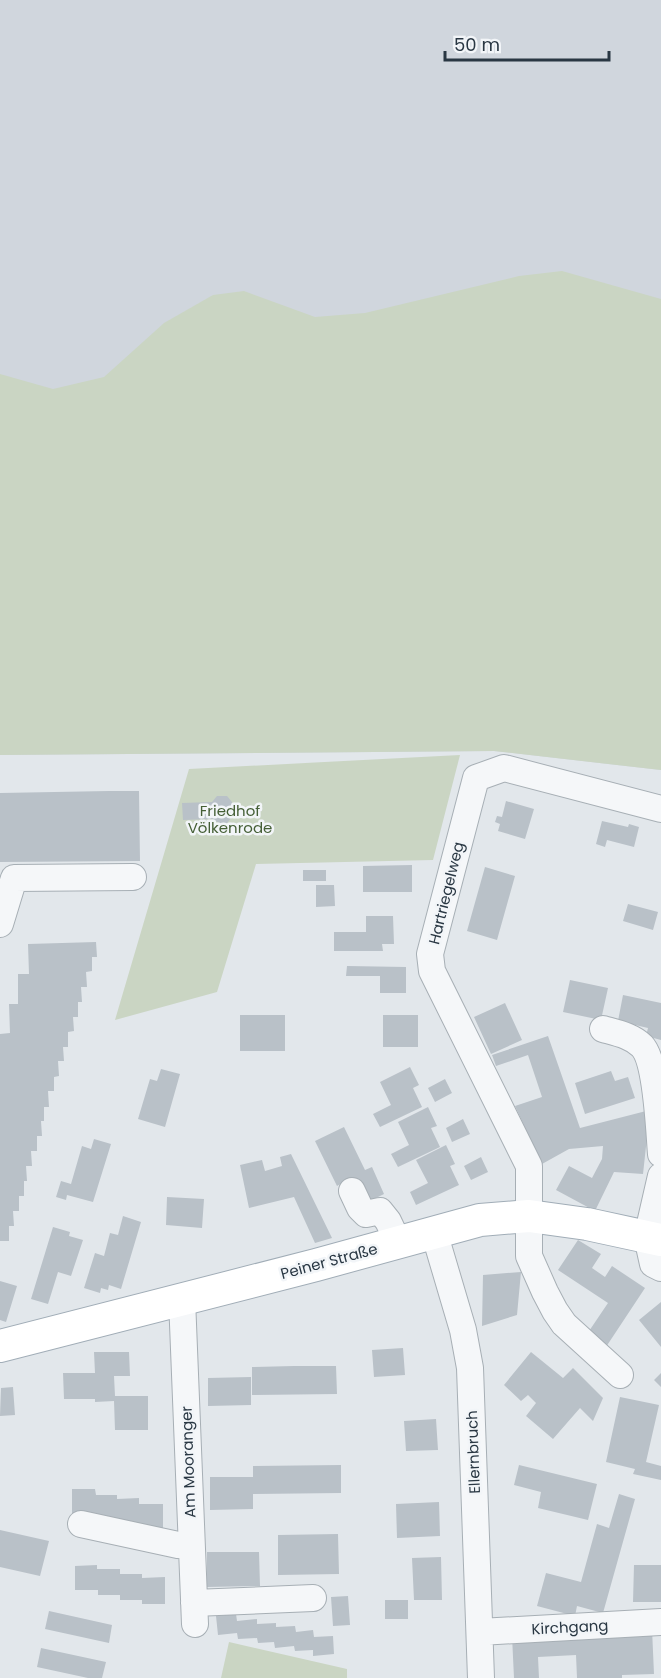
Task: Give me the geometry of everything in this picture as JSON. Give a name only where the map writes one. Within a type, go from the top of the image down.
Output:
[{"type":"main road","name":"Peiner Straße","points":[[0,1346],[316,1265],[480,1220],[529,1216],[587,1224],[654,1238]]},
{"type":"street","name":"Hartriegelweg","points":[[529,1216],[529,1166],[432,971],[430,954],[476,778],[504,768],[661,809]]},
{"type":"street","points":[[0,924],[7,878],[133,877]]},
{"type":"street","points":[[603,1029],[630,1037],[643,1047],[651,1065],[661,1154]]},
{"type":"street","points":[[661,1176],[653,1264],[661,1268]]},
{"type":"street","points":[[352,1191],[360,1208],[366,1214],[380,1211],[388,1221],[398,1242]]},
{"type":"street","points":[[529,1216],[530,1256],[555,1311],[564,1324],[620,1375]]},
{"type":"street","name":"Ellernbruch","points":[[434,1232],[462,1330],[470,1368],[481,1678]]},
{"type":"street","name":"Am Mooranger","points":[[182,1299],[194,1614],[313,1598]]},
{"type":"street","points":[[81,1524],[191,1546]]},
{"type":"street","name":"Kirchgang","points":[[480,1632],[661,1622]]},
{"type":"shaded area","points":[[0,0],[661,0],[661,770],[494,751],[0,755]]},
{"type":"green space","points":[[562,271],[661,299],[661,770],[494,751],[0,755],[0,374],[53,389],[104,377],[164,323],[213,295],[244,291],[315,317],[365,313],[519,276]]},
{"type":"green space","name":"Friedhof Völkenrode","points":[[460,755],[433,860],[256,864],[217,992],[115,1020],[189,769]]},
{"type":"green space","points":[[229,1642],[347,1669],[347,1678],[221,1678]]},
{"type":"building","points":[[139,791],[140,861],[0,862],[0,793]]},
{"type":"building","points":[[217,796],[227,796],[232,802],[232,817],[227,823],[219,823],[212,819],[183,820],[182,803],[212,802]]},
{"type":"building","points":[[506,801],[534,809],[525,839],[498,831],[500,824],[495,822],[497,816],[502,817]]},
{"type":"building","points":[[602,821],[639,827],[634,847],[607,840],[605,847],[596,844]]},
{"type":"building","points":[[412,865],[412,892],[363,892],[363,866]]},
{"type":"building","points":[[485,867],[515,876],[497,940],[467,931]]},
{"type":"building","points":[[303,870],[326,870],[326,881],[303,881]]},
{"type":"building","points":[[316,885],[334,885],[335,906],[316,907]]},
{"type":"building","points":[[628,904],[658,912],[653,930],[623,921]]},
{"type":"building","points":[[366,916],[393,916],[394,944],[382,944],[383,951],[334,951],[334,932],[366,932]]},
{"type":"building","points":[[96,942],[97,957],[92,957],[92,971],[86,972],[87,987],[81,987],[82,1002],[78,1002],[78,1017],[73,1017],[74,1031],[68,1032],[68,1047],[63,1047],[64,1061],[58,1061],[59,1076],[54,1077],[54,1091],[48,1091],[49,1107],[44,1107],[44,1121],[41,1121],[42,1136],[37,1136],[37,1151],[31,1151],[32,1166],[26,1166],[27,1181],[24,1181],[24,1196],[19,1196],[19,1211],[13,1211],[14,1226],[9,1226],[9,1241],[0,1241],[0,1034],[10,1033],[9,1004],[18,1004],[18,974],[29,974],[28,944]]},
{"type":"building","points":[[347,966],[406,967],[406,993],[380,993],[380,976],[346,976]]},
{"type":"building","points":[[570,980],[608,988],[601,1020],[563,1012]]},
{"type":"building","points":[[623,995],[661,1003],[661,1040],[646,1036],[648,1028],[618,1021]]},
{"type":"building","points":[[505,1003],[522,1040],[491,1054],[474,1017]]},
{"type":"building","points":[[240,1015],[285,1015],[285,1051],[240,1051]]},
{"type":"building","points":[[383,1015],[418,1015],[418,1047],[383,1047]]},
{"type":"building","points":[[548,1036],[580,1128],[650,1110],[643,1174],[614,1172],[595,1211],[556,1190],[569,1166],[592,1178],[602,1159],[603,1146],[569,1149],[542,1164],[515,1106],[542,1097],[528,1055],[496,1066],[492,1055]]},
{"type":"building","points":[[410,1067],[419,1085],[413,1088],[422,1107],[380,1127],[373,1114],[391,1105],[380,1082]]},
{"type":"building","points":[[161,1069],[180,1074],[165,1127],[138,1119],[150,1079],[157,1081]]},
{"type":"building","points":[[611,1071],[615,1081],[628,1077],[635,1098],[585,1114],[575,1083]]},
{"type":"building","points":[[445,1079],[452,1093],[435,1102],[428,1088]]},
{"type":"building","points":[[428,1107],[437,1126],[431,1128],[440,1147],[398,1167],[391,1154],[409,1145],[398,1122]]},
{"type":"building","points":[[463,1119],[470,1134],[452,1142],[446,1128]]},
{"type":"building","points":[[344,1127],[365,1170],[372,1167],[384,1194],[366,1203],[345,1181],[337,1186],[315,1141]]},
{"type":"building","points":[[94,1139],[111,1144],[93,1202],[67,1195],[66,1200],[56,1197],[61,1181],[71,1184],[82,1146],[91,1149]]},
{"type":"building","points":[[446,1145],[455,1164],[450,1166],[459,1185],[416,1205],[410,1192],[428,1183],[416,1160]]},
{"type":"building","points":[[291,1154],[332,1238],[315,1243],[294,1197],[249,1208],[240,1165],[262,1160],[265,1171],[282,1166],[280,1157]]},
{"type":"building","points":[[481,1157],[488,1172],[471,1180],[464,1166]]},
{"type":"building","points":[[167,1197],[204,1199],[202,1228],[166,1225]]},
{"type":"building","points":[[123,1216],[141,1222],[121,1289],[109,1285],[108,1290],[101,1288],[100,1293],[84,1288],[95,1253],[104,1256],[110,1233],[118,1235]]},
{"type":"building","points":[[53,1227],[70,1232],[69,1236],[83,1240],[71,1276],[58,1272],[48,1304],[31,1299]]},
{"type":"building","points":[[578,1240],[601,1254],[592,1268],[605,1277],[612,1266],[645,1288],[604,1350],[585,1337],[608,1303],[558,1270]]},
{"type":"building","points":[[521,1272],[517,1315],[482,1326],[483,1275]]},
{"type":"building","points":[[0,1281],[17,1286],[6,1322],[0,1320]]},
{"type":"building","points":[[661,1302],[661,1347],[639,1320]]},
{"type":"building","points":[[403,1348],[405,1375],[374,1377],[372,1350]]},
{"type":"building","points":[[94,1352],[129,1352],[130,1376],[114,1376],[115,1396],[148,1396],[148,1430],[115,1430],[114,1401],[64,1399],[63,1373],[95,1373]]},
{"type":"building","points":[[531,1352],[563,1378],[573,1368],[603,1398],[593,1421],[580,1408],[553,1439],[526,1416],[536,1403],[528,1395],[521,1401],[504,1385]]},
{"type":"building","points":[[336,1366],[337,1394],[252,1395],[252,1367]]},
{"type":"building","points":[[661,1373],[661,1387],[654,1380]]},
{"type":"building","points":[[251,1377],[251,1405],[208,1406],[208,1378]]},
{"type":"building","points":[[13,1387],[15,1415],[0,1416],[1,1388]]},
{"type":"building","points":[[620,1397],[659,1405],[646,1462],[661,1466],[661,1480],[633,1474],[635,1469],[606,1462]]},
{"type":"building","points":[[436,1419],[438,1450],[406,1451],[404,1421]]},
{"type":"building","points":[[341,1465],[341,1493],[253,1494],[253,1509],[210,1510],[210,1477],[253,1477],[253,1466]]},
{"type":"building","points":[[519,1465],[597,1484],[588,1520],[538,1508],[541,1492],[514,1485]]},
{"type":"building","points":[[72,1489],[95,1489],[96,1495],[117,1495],[117,1499],[139,1498],[139,1504],[163,1504],[163,1529],[140,1529],[72,1516]]},
{"type":"building","points":[[619,1494],[635,1499],[603,1613],[577,1606],[575,1616],[537,1606],[546,1573],[581,1582],[597,1524],[609,1528]]},
{"type":"building","points":[[439,1502],[440,1536],[397,1538],[396,1504]]},
{"type":"building","points":[[0,1530],[49,1541],[40,1576],[0,1567]]},
{"type":"building","points":[[338,1534],[339,1574],[278,1575],[278,1535]]},
{"type":"building","points":[[207,1552],[259,1552],[260,1586],[207,1587]]},
{"type":"building","points":[[441,1557],[442,1600],[414,1600],[412,1558]]},
{"type":"building","points":[[97,1565],[97,1569],[120,1569],[120,1574],[142,1574],[142,1578],[165,1577],[165,1604],[142,1604],[142,1600],[120,1600],[120,1595],[98,1595],[98,1590],[75,1590],[75,1566]]},
{"type":"building","points":[[634,1565],[661,1565],[661,1602],[633,1602]]},
{"type":"building","points":[[348,1596],[350,1625],[333,1626],[331,1597]]},
{"type":"building","points":[[385,1600],[408,1600],[408,1619],[385,1619]]},
{"type":"building","points":[[49,1611],[112,1625],[109,1643],[45,1629]]},
{"type":"building","points":[[236,1614],[237,1621],[257,1619],[257,1624],[276,1623],[276,1627],[295,1626],[296,1632],[313,1630],[314,1637],[333,1636],[334,1654],[313,1656],[313,1650],[295,1651],[294,1646],[275,1648],[274,1642],[258,1643],[257,1638],[238,1639],[237,1633],[218,1635],[216,1616]]},
{"type":"building","points":[[652,1629],[654,1674],[622,1675],[622,1678],[577,1678],[576,1655],[538,1657],[539,1678],[514,1678],[512,1636]]},
{"type":"building","points":[[41,1648],[106,1662],[102,1678],[88,1678],[37,1667]]}]
